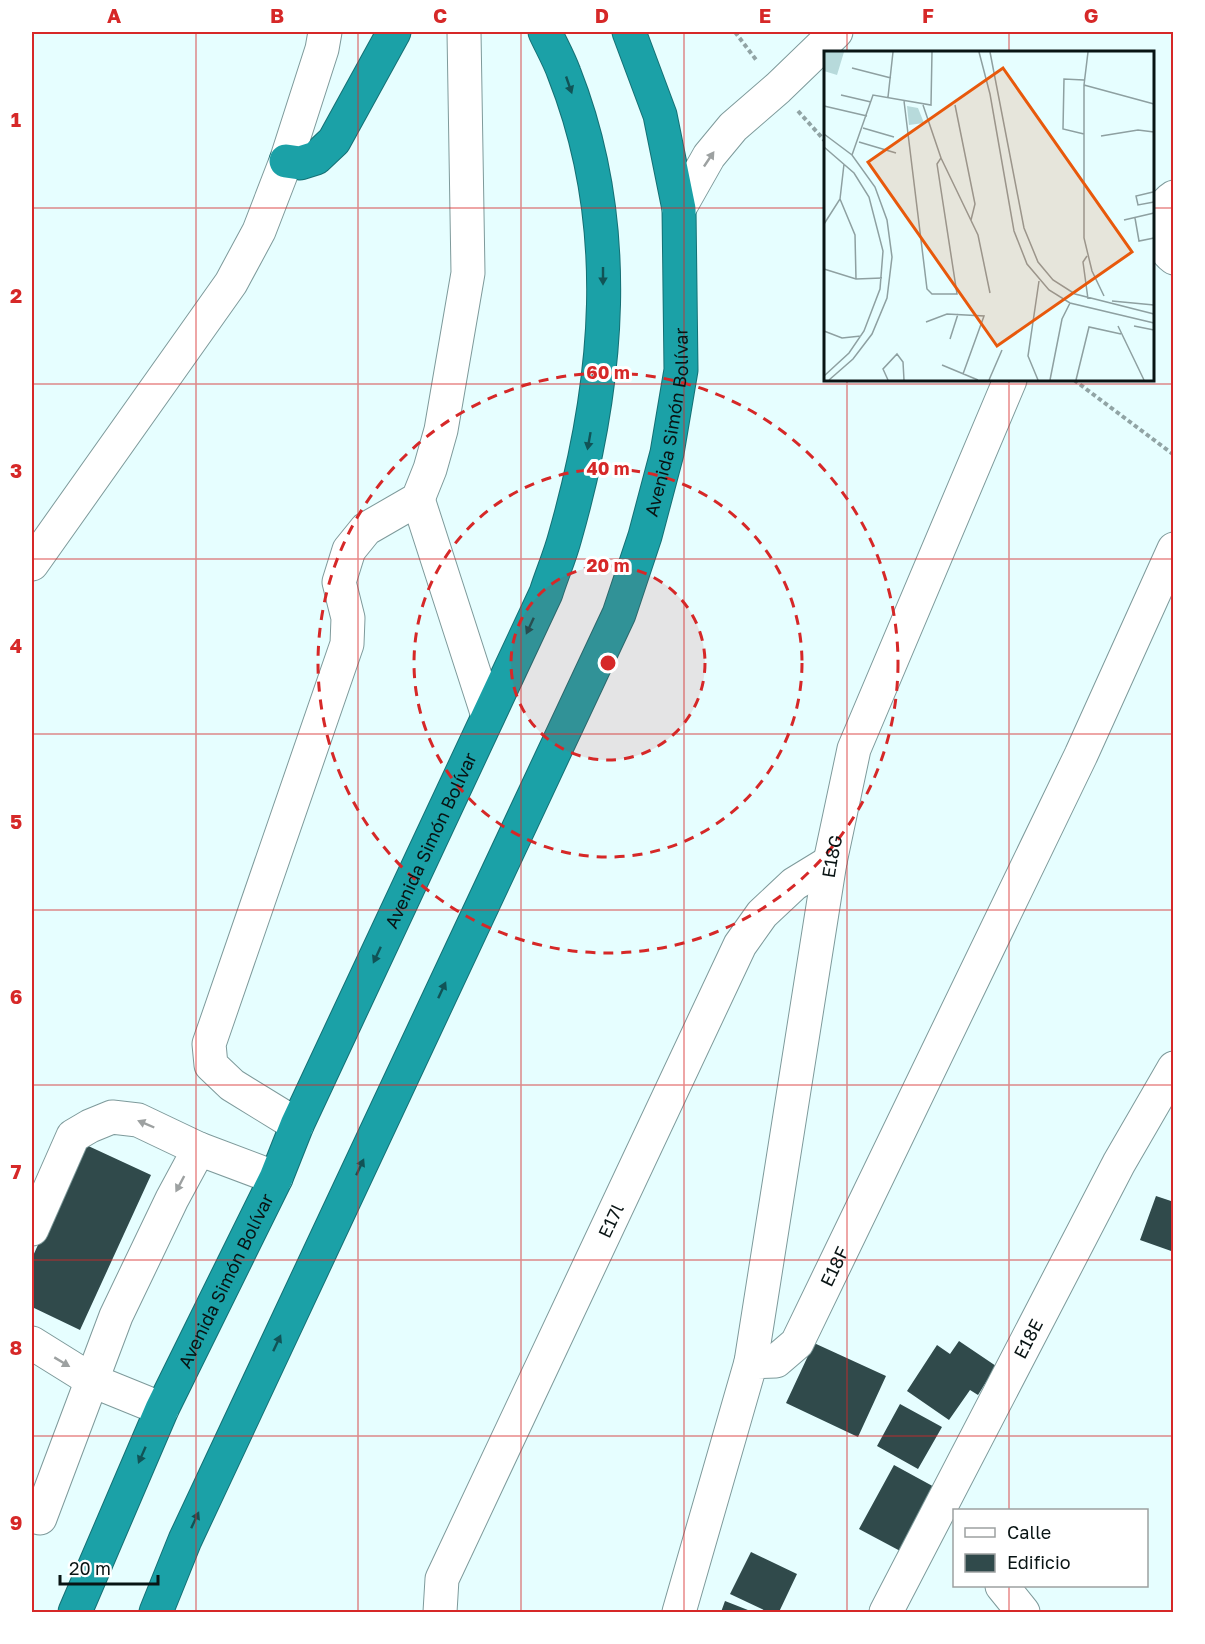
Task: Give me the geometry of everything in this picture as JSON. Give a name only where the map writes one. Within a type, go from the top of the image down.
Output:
[{"type":"highway","points":[[285,161],[300,163],[316,158],[334,141],[394,32]]},
{"type":"highway","name":"Avenida Simón Bolívar","points":[[75,1612],[162,1409],[276,1178],[297,1125],[546,593],[565,539],[584,467],[598,383],[604,333],[603,240],[598,195],[580,116],[564,71],[545,32]]},
{"type":"highway","name":"Avenida Simón Bolívar","points":[[156,1612],[185,1540],[619,614],[645,536],[667,453],[681,370],[679,209],[660,116],[629,32]]},
{"type":"street","points":[[32,564],[231,283],[259,231],[285,161],[322,49],[325,32]]},
{"type":"street","points":[[297,1125],[232,1085],[211,1065],[209,1044],[347,644],[348,618],[339,582],[349,550],[366,529],[418,499],[430,469],[441,430],[468,273],[464,32]]},
{"type":"street","points":[[679,209],[710,156],[733,128],[836,32]]},
{"type":"street","points":[[1173,197],[1169,199],[1159,218],[1158,232],[1167,253],[1173,258]]},
{"type":"street","name":"E18G","points":[[751,1362],[830,862],[854,749],[1010,381]]},
{"type":"street","points":[[418,499],[488,716]]},
{"type":"street","name":"E18F","points":[[751,1362],[776,1361],[797,1343],[1081,755],[1173,549]]},
{"type":"street","name":"E17l","points":[[440,1612],[442,1579],[740,945],[762,914],[794,884],[830,862]]},
{"type":"street","name":"E18E","points":[[886,1612],[1119,1163],[1173,1068]]},
{"type":"street","points":[[32,1229],[73,1136],[112,1117],[138,1120],[199,1149],[276,1178]]},
{"type":"street","points":[[40,1518],[116,1316],[172,1199],[199,1149]]},
{"type":"street","points":[[32,1343],[93,1381],[162,1409]]},
{"type":"street","points":[[680,1612],[751,1362]]},
{"type":"street","points":[[1003,1587],[1023,1612]]},
{"type":"path","points":[[1075,381],[1173,454]]},
{"type":"building","points":[[84,1144],[151,1175],[80,1330],[32,1307],[32,1258]]},
{"type":"building","points":[[1156,1196],[1174,1202],[1174,1252],[1140,1240]]},
{"type":"building","points":[[959,1341],[996,1366],[978,1395],[970,1390],[949,1420],[907,1391],[937,1345],[950,1354]]},
{"type":"building","points":[[814,1343],[886,1376],[858,1437],[786,1403]]},
{"type":"building","points":[[900,1404],[942,1427],[918,1469],[877,1446]]},
{"type":"building","points":[[894,1465],[938,1489],[904,1553],[859,1529]]},
{"type":"building","points":[[751,1552],[797,1574],[779,1612],[768,1612],[730,1594]]},
{"type":"building","points":[[725,1601],[753,1612],[721,1612]]}]
